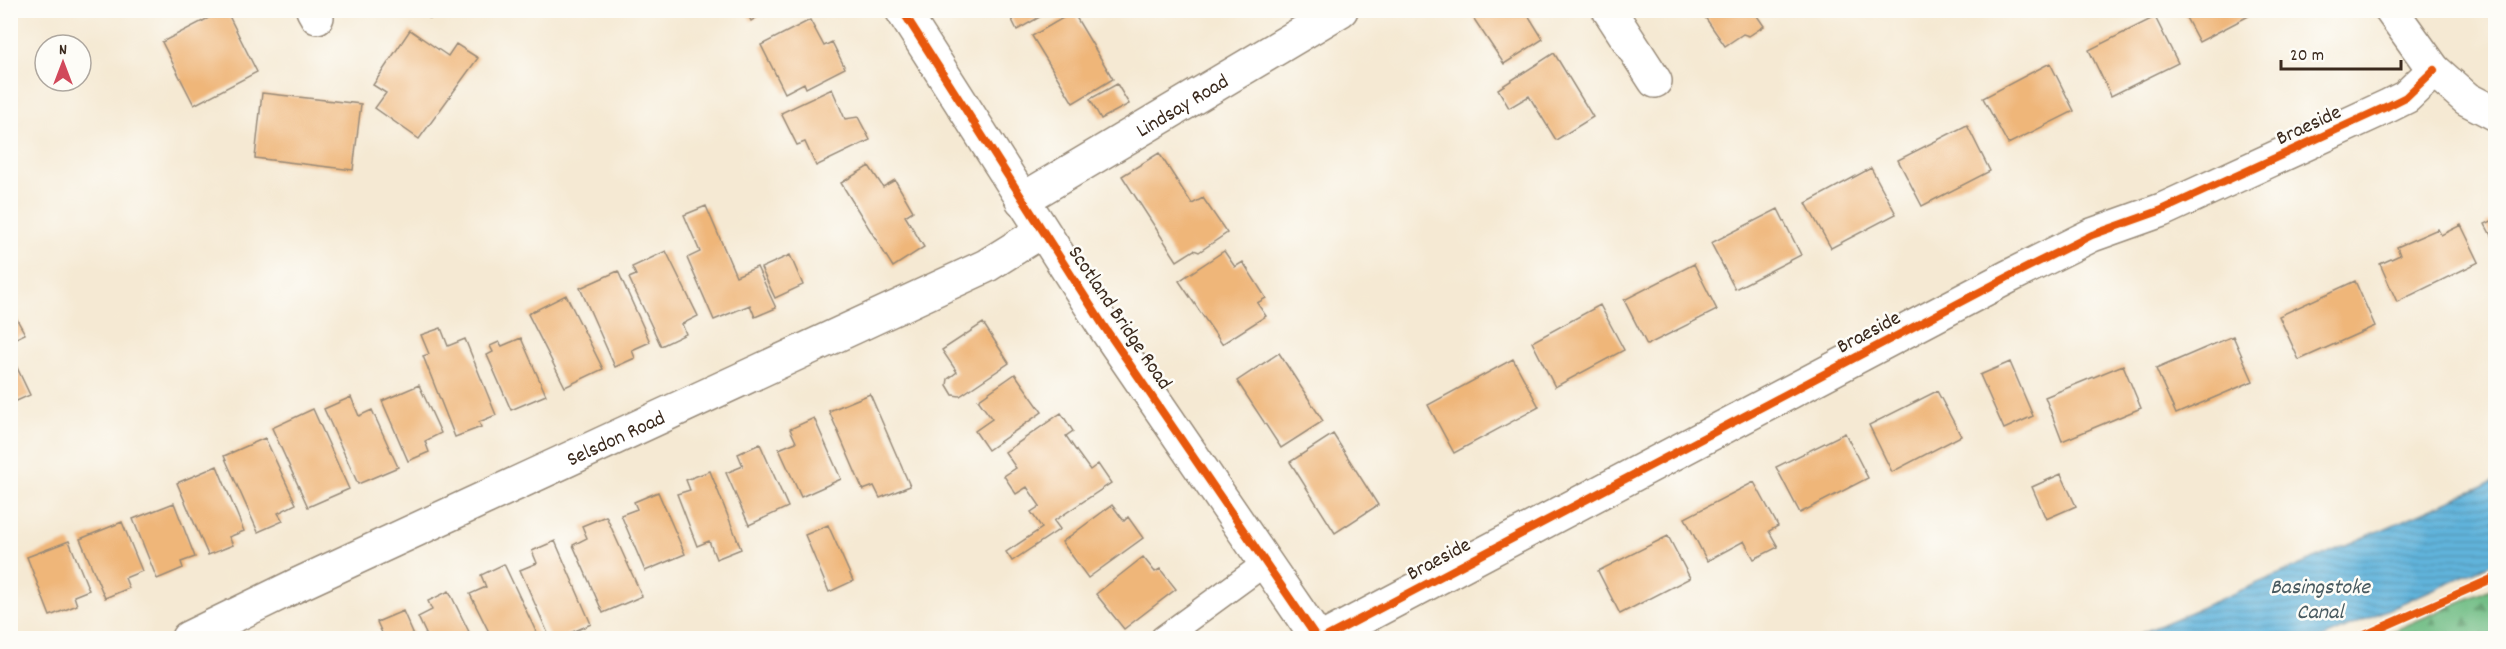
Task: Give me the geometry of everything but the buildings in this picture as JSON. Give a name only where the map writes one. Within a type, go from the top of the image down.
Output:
[{"type":"street","name":"Scotland Bridge Road","points":[[902,10],[1103,325],[1267,562],[1317,639]]},
{"type":"street","name":"Lindsay Road","points":[[1022,200],[1341,10]]},
{"type":"street","points":[[1609,10],[1655,81]]},
{"type":"street","points":[[2391,10],[2434,70],[2467,99],[2496,114]]},
{"type":"street","name":"Braeside","points":[[1323,639],[2008,277],[2092,235],[2162,210],[2406,97],[2434,70]]},
{"type":"street","name":"Selsdon Road","points":[[188,639],[297,585],[975,271],[1042,231]]},
{"type":"lane","points":[[1163,639],[1267,562]]},
{"type":"green space","points":[[2495,587],[2495,638],[2377,638]]},
{"type":"water","name":"Basingstoke Canal","points":[[2495,481],[2495,562],[2323,638],[2130,638]]},
{"type":"cycle path","points":[[902,10],[1103,325],[1317,638]]},
{"type":"cycle path","points":[[1324,638],[2008,277],[2092,235],[2162,210],[2406,97],[2434,70]]},
{"type":"cycle path","points":[[2358,638],[2496,577]]}]
